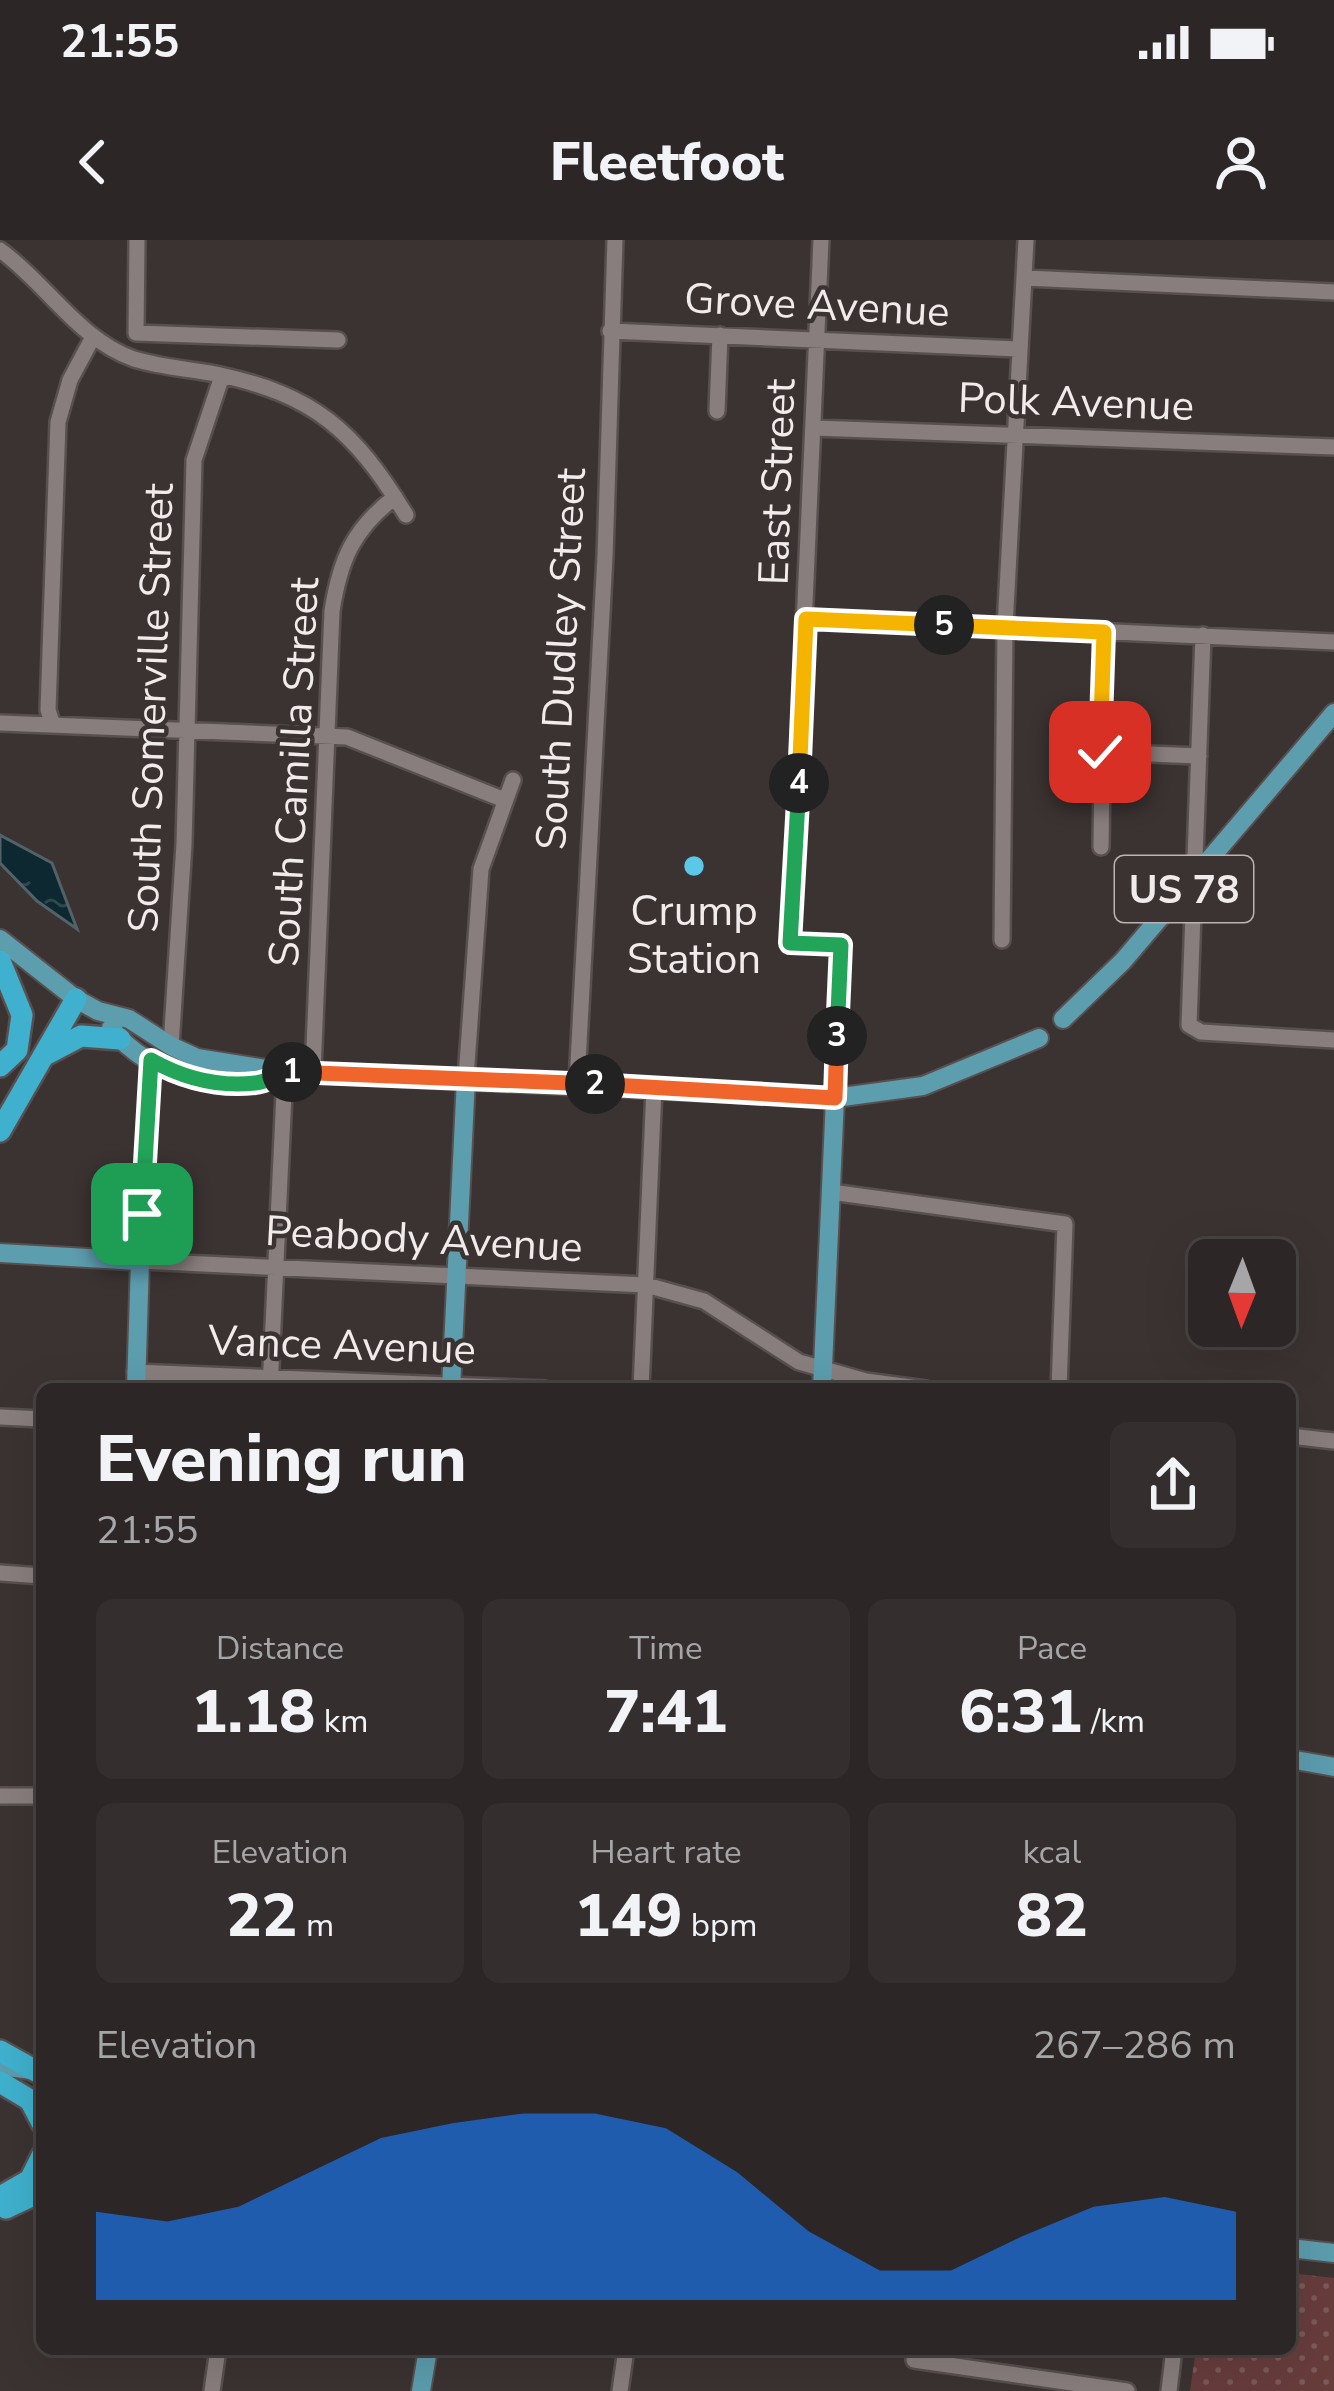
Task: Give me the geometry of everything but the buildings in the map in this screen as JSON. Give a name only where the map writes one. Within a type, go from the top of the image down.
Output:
[{"type":"highway","points":[[0,961],[22,1015],[17,1050],[0,1066]]},
{"type":"highway","points":[[0,1131],[76,998]]},
{"type":"highway","points":[[40,1059],[81,1036],[120,1039]]},
{"type":"highway","points":[[0,2051],[36,2069]]},
{"type":"highway","points":[[0,2082],[30,2100],[36,2112]]},
{"type":"highway","points":[[0,2197],[30,2180],[36,2168]]},
{"type":"highway","points":[[0,2210],[36,2194]]},
{"type":"main road","name":"US 78","points":[[1063,1019],[1123,962],[1334,712]]},
{"type":"main road","points":[[0,939],[76,998],[98,1011],[129,1018],[171,1046],[197,1058],[285,1072],[577,1082],[835,1098],[923,1086],[1039,1038]]},
{"type":"main road","points":[[98,1011],[120,1039],[190,1079],[259,1084],[285,1072]]},
{"type":"main road","points":[[451,1383],[466,1078]]},
{"type":"main road","points":[[822,1379],[835,1098]]},
{"type":"main road","name":"Peabody Avenue","points":[[0,1253],[140,1261]]},
{"type":"main road","points":[[136,1381],[140,1261]]},
{"type":"main road","points":[[1296,1760],[1334,1767]]},
{"type":"main road","points":[[0,2066],[36,2071]]},
{"type":"main road","points":[[1296,2249],[1334,2253]]},
{"type":"main road","points":[[421,2391],[427,2355]]},
{"type":"street","points":[[137,240],[136,333],[338,340]]},
{"type":"street","name":"South Dudley Street","points":[[577,1082],[605,556],[615,240]]},
{"type":"street","name":"East Street","points":[[821,240],[790,943],[841,945],[835,1098]]},
{"type":"street","points":[[1002,940],[1005,628],[1026,240]]},
{"type":"street","points":[[0,250],[93,337],[133,359],[287,393],[325,412],[351,436],[406,515]]},
{"type":"street","points":[[1025,278],[1334,292]]},
{"type":"street","name":"Grove Avenue","points":[[610,331],[1020,349]]},
{"type":"street","points":[[717,411],[720,335]]},
{"type":"street","points":[[52,722],[48,710],[58,422],[70,380],[93,337]]},
{"type":"street","name":"South Somerville Street","points":[[171,1046],[194,460],[222,376]]},
{"type":"street","name":"Polk Avenue","points":[[815,428],[1334,447]]},
{"type":"street","name":"South Camilla Street","points":[[313,1072],[326,734],[338,574],[356,532],[394,497]]},
{"type":"street","points":[[806,619],[1334,642]]},
{"type":"street","points":[[1102,847],[1104,632]]},
{"type":"street","points":[[1203,634],[1190,1025],[1201,1032],[1334,1040]]},
{"type":"street","points":[[0,723],[326,734],[379,746],[502,800]]},
{"type":"street","points":[[1100,752],[1199,756]]},
{"type":"street","points":[[466,1078],[481,869],[513,780]]},
{"type":"street","points":[[140,1261],[151,1060]]},
{"type":"street","points":[[270,1383],[285,1072]]},
{"type":"street","points":[[641,1383],[654,1088]]},
{"type":"street","points":[[831,1192],[1065,1224],[1059,1383]]},
{"type":"street","name":"Peabody Avenue","points":[[140,1261],[646,1285],[704,1301],[822,1379]]},
{"type":"street","points":[[822,1379],[864,1383]]},
{"type":"street","name":"Vance Avenue","points":[[136,1381],[225,1383]]},
{"type":"street","points":[[0,1418],[36,1419]]},
{"type":"street","points":[[1296,1437],[1334,1442]]},
{"type":"street","points":[[0,1574],[36,1576]]},
{"type":"street","points":[[0,1796],[36,1796]]},
{"type":"street","points":[[212,2391],[217,2355]]},
{"type":"street","points":[[620,2391],[625,2355]]},
{"type":"street","points":[[1169,2391],[1173,2355]]},
{"type":"street","points":[[914,2360],[1127,2391]]},
{"type":"shaded area","points":[[1296,2274],[1334,2278],[1334,2391],[1190,2391],[1195,2355],[1296,2355]]},
{"type":"water","points":[[0,835],[52,863],[77,929],[37,901],[0,863]]},
{"type":"place","name":"Crump Station","points":[[694,866]]},
{"type":"route","points":[[142,1214],[151,1060],[190,1079],[213,1082],[259,1084],[285,1072],[313,1072],[835,1098],[841,945],[790,943],[806,619],[1104,632],[1100,752]]}]
